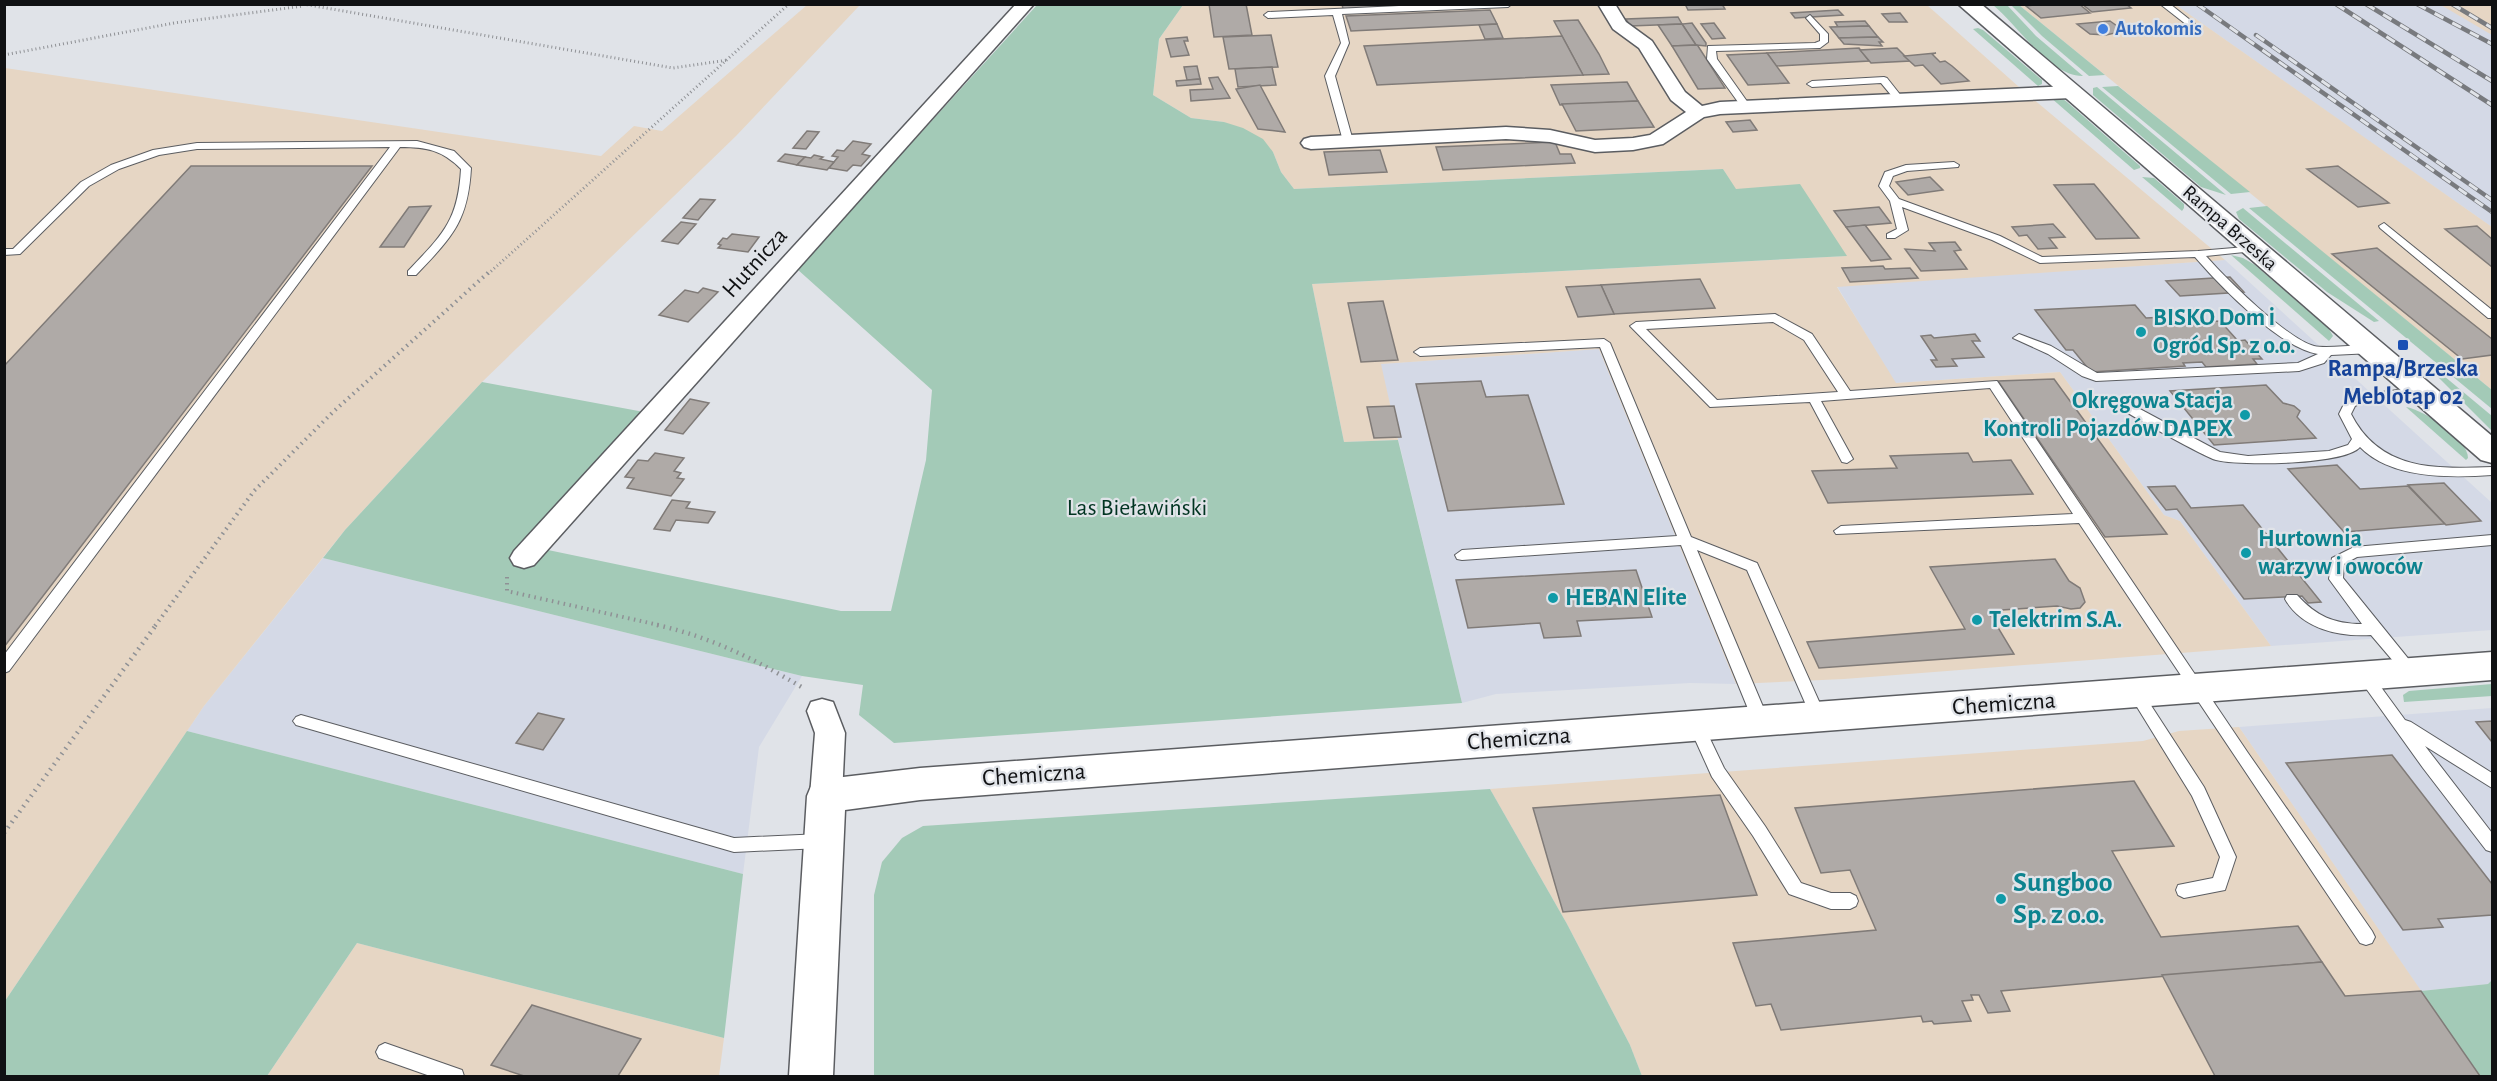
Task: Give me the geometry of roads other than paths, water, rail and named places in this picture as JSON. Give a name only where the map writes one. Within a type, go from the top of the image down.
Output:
[{"type":"main road","name":"Rampa Brzeska","points":[[1968,4],[2493,452]]},
{"type":"main road","name":"Chemiczna","points":[[826,796],[920,784],[2493,666]]},
{"type":"main road","points":[[812,1077],[826,796]]},
{"type":"street","name":"Hutnicza","points":[[524,558],[1026,4]]},
{"type":"street","points":[[1606,4],[1619,25],[1646,45],[1678,96],[1698,112]]},
{"type":"street","points":[[1311,143],[1506,133],[1550,136],[1595,146],[1633,144],[1656,140],[1698,112],[1746,107],[2071,92]]},
{"type":"street","points":[[822,711],[830,733],[826,796]]},
{"type":"lane","points":[[1268,15],[1508,4]]},
{"type":"lane","points":[[2164,4],[2195,27]]},
{"type":"lane","points":[[1337,12],[1345,43],[1330,76],[1348,141]]},
{"type":"lane","points":[[1746,107],[1712,58],[1711,48],[1817,46],[1824,42],[1824,34],[1810,18]]},
{"type":"lane","points":[[1812,84],[1884,80],[1899,99]]},
{"type":"lane","points":[[4,667],[397,144]]},
{"type":"lane","points":[[4,263],[10,252],[85,184],[115,167],[157,152],[197,146],[417,144],[450,153],[466,168],[465,196],[454,227],[412,273]]},
{"type":"lane","points":[[1891,236],[1902,230],[1895,201],[1884,186],[1889,174],[1906,168],[1954,165]]},
{"type":"lane","points":[[1895,201],[1996,238],[2040,260],[2198,254],[2254,248]]},
{"type":"lane","points":[[2384,225],[2493,315]]},
{"type":"lane","points":[[2198,254],[2284,334],[2307,348],[2327,352],[2372,349]]},
{"type":"lane","points":[[1846,395],[1808,337],[1775,318],[1636,326],[1714,404],[1846,395],[1993,384],[2366,937]]},
{"type":"lane","points":[[2019,338],[2039,344],[2063,357],[2082,373],[2096,377],[2299,367],[2320,360],[2327,352]]},
{"type":"lane","points":[[1420,352],[1604,343],[1761,722]]},
{"type":"lane","points":[[2421,391],[2359,399],[2350,404],[2345,414],[2349,425],[2359,439],[2386,458],[2414,468],[2443,473],[2493,471]]},
{"type":"lane","points":[[1813,397],[1846,459]]},
{"type":"lane","points":[[2121,404],[2217,456],[2248,460],[2330,455],[2352,448],[2359,439]]},
{"type":"lane","points":[[1841,531],[2082,518]]},
{"type":"lane","points":[[1462,555],[1686,540],[1752,567],[1818,717]]},
{"type":"lane","points":[[2411,672],[2336,579],[2337,562],[2354,552],[2493,540]]},
{"type":"lane","points":[[2292,599],[2314,621],[2332,628],[2352,631],[2375,629]]},
{"type":"lane","points":[[2365,676],[2428,763],[2493,845]]},
{"type":"lane","points":[[2136,694],[2198,792],[2228,857],[2219,885],[2184,890]]},
{"type":"lane","points":[[301,721],[734,845],[823,841]]},
{"type":"lane","points":[[2400,722],[2493,780]]},
{"type":"lane","points":[[1697,726],[1718,772],[1796,889],[1831,901],[1850,901]]},
{"type":"lane","points":[[385,1052],[455,1077]]},
{"type":"railway","points":[[2197,4],[2492,212]]},
{"type":"railway","points":[[2336,4],[2492,105]]},
{"type":"railway","points":[[2366,4],[2492,81]]},
{"type":"railway","points":[[2417,4],[2492,44]]},
{"type":"railway","points":[[2452,4],[2492,28]]},
{"type":"railway","points":[[2256,35],[2492,200]]},
{"type":"place","name":"Autokomis","points":[[2103,29]]},
{"type":"place","name":"BISKO Dom i Ogród Sp. z o.o.","points":[[2141,332]]},
{"type":"place","name":"Rampa/Brzeska Meblotap 02","points":[[2403,345]]},
{"type":"place","name":"Okręgowa Stacja Kontroli Pojazdów DAPEX","points":[[2245,415]]},
{"type":"place","name":"Hurtownia warzyw i owoców","points":[[2246,553]]},
{"type":"place","name":"HEBAN Elite","points":[[1553,598]]},
{"type":"place","name":"Telektrim S.A.","points":[[1977,620]]},
{"type":"place","name":"Sungboo Sp. z o.o.","points":[[2001,899]]},
{"type":"park label","name":"Las Bieławiński","points":[[1137,508]]}]
